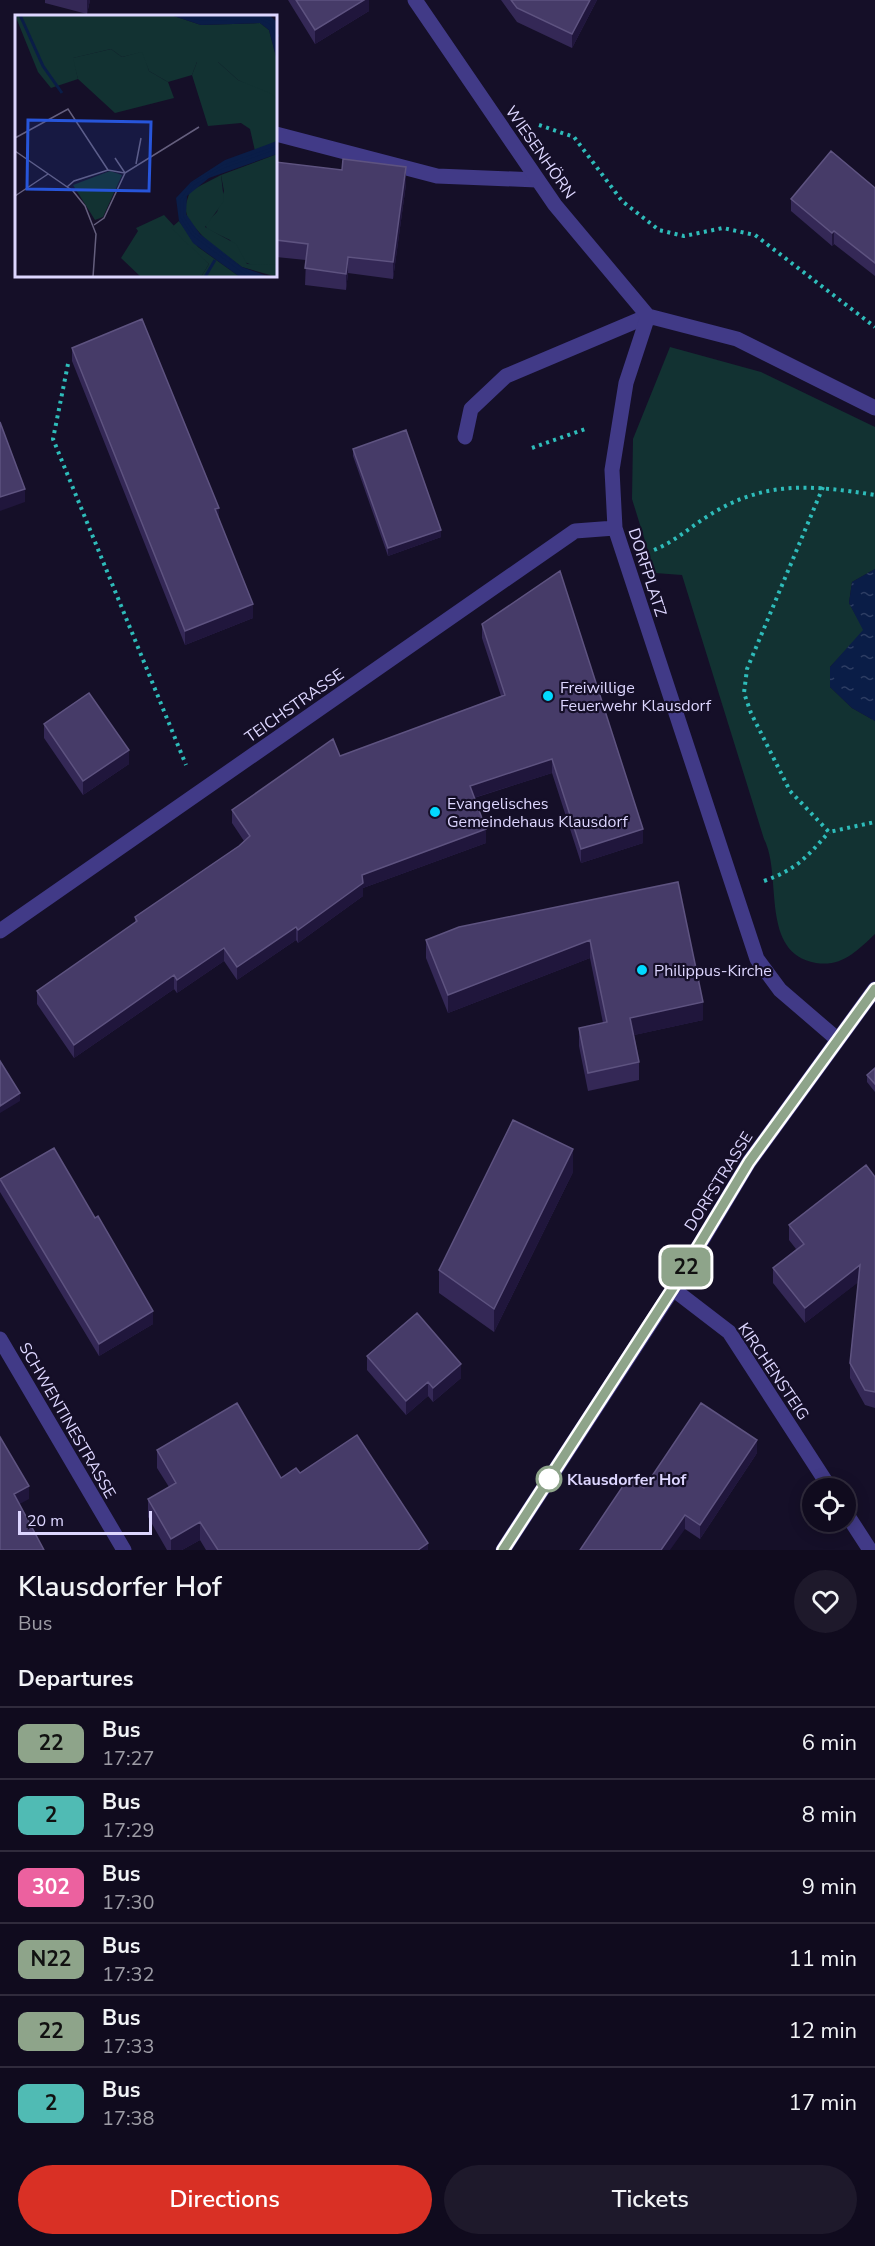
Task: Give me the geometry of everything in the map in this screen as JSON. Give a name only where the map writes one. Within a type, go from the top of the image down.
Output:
[{"type":"street","name":"WIESENHÖRN","points":[[415,0],[555,205],[648,316]]},
{"type":"street","points":[[278,135],[437,176],[537,180]]},
{"type":"street","points":[[465,437],[471,409],[507,376],[648,316],[737,339],[875,408]]},
{"type":"street","name":"DORFPLATZ","points":[[648,316],[626,382],[612,471],[615,528],[757,958],[780,990],[837,1039]]},
{"type":"street","name":"TEICHSTRASSE","points":[[0,931],[575,531],[615,528]]},
{"type":"street","name":"DORFSTRASSE","points":[[503,1550],[673,1288],[749,1162],[875,989]]},
{"type":"street","name":"KIRCHENSTEIG","points":[[673,1288],[729,1332],[824,1478]]},
{"type":"street","name":"SCHWENTINESTRASSE","points":[[0,1339],[124,1550]]},
{"type":"street","points":[[856,1528],[870,1550]]},
{"type":"path","points":[[489,109],[574,137],[622,201],[659,230],[684,236],[723,228],[755,236],[875,327]]},
{"type":"path","points":[[68,364],[53,439],[197,794]]},
{"type":"path","points":[[532,448],[621,416]]},
{"type":"path","points":[[625,562],[670,544],[708,516],[751,493],[786,487],[823,487],[875,495]]},
{"type":"path","points":[[823,487],[747,669],[744,693],[751,713],[790,791],[829,832]]},
{"type":"path","points":[[736,891],[787,873],[805,859],[829,832],[875,822]]},
{"type":"green space","points":[[670,347],[761,372],[875,427],[875,569],[852,582],[849,603],[864,630],[830,667],[830,687],[852,708],[875,721],[875,934],[855,952],[834,963],[816,963],[798,956],[786,945],[776,911],[769,855],[682,575],[655,573],[632,499],[633,439]]},
{"type":"water","points":[[875,569],[875,721],[852,708],[830,687],[830,667],[863,630],[849,603],[852,582]]},
{"type":"building","points":[[296,0],[364,0],[315,30]]},
{"type":"building","points":[[511,0],[590,0],[572,34],[517,8]]},
{"type":"building","points":[[831,151],[875,188],[875,263],[834,231],[832,233],[791,199]]},
{"type":"building","points":[[343,159],[406,167],[393,262],[348,257],[346,274],[305,268],[308,244],[278,240],[278,162],[342,170]]},
{"type":"building","points":[[142,319],[219,508],[215,509],[253,604],[185,631],[72,348]]},
{"type":"building","points":[[0,422],[25,489],[0,497]]},
{"type":"building","points":[[406,430],[441,530],[388,548],[353,449]]},
{"type":"building","points":[[560,571],[643,829],[581,849],[552,759],[470,786],[486,829],[362,875],[363,883],[298,930],[296,927],[237,967],[224,948],[177,980],[174,975],[74,1045],[37,991],[137,921],[135,917],[239,846],[250,836],[232,810],[333,739],[340,756],[505,695],[482,624]]},
{"type":"building","points":[[89,693],[129,750],[83,781],[44,724]]},
{"type":"building","points":[[678,882],[703,1002],[630,1018],[639,1062],[588,1073],[579,1028],[607,1022],[590,940],[448,995],[426,940],[459,927]]},
{"type":"building","points":[[0,1061],[20,1093],[0,1106]]},
{"type":"building","points":[[875,1068],[875,1084],[867,1075]]},
{"type":"building","points":[[513,1120],[573,1149],[494,1309],[439,1270]]},
{"type":"building","points":[[54,1148],[95,1218],[98,1216],[153,1311],[99,1344],[0,1179]]},
{"type":"building","points":[[866,1165],[875,1177],[875,1392],[865,1390],[850,1363],[860,1265],[805,1308],[773,1268],[804,1244],[789,1225]]},
{"type":"building","points":[[417,1313],[461,1364],[433,1388],[428,1382],[406,1401],[367,1356]]},
{"type":"building","points":[[237,1403],[281,1478],[296,1468],[300,1473],[357,1435],[428,1543],[418,1550],[218,1550],[200,1522],[171,1539],[148,1499],[176,1483],[157,1450]]},
{"type":"building","points":[[701,1403],[757,1440],[700,1525],[685,1515],[661,1550],[580,1550],[629,1477],[644,1488]]},
{"type":"building","points":[[0,1437],[29,1486],[14,1494],[44,1550],[0,1550]]},
{"type":"bus line","name":"22","points":[[503,1550],[673,1288],[749,1162],[875,989]]},
{"type":"place","name":"Freiwillige Feuerwehr Klausdorf","points":[[548,696]]},
{"type":"place","name":"Evangelisches Gemeindehaus Klausdorf","points":[[435,812]]},
{"type":"place","name":"Philippus-Kirche","points":[[642,970]]},
{"type":"place","name":"Klausdorfer Hof","points":[[549,1479]]}]
